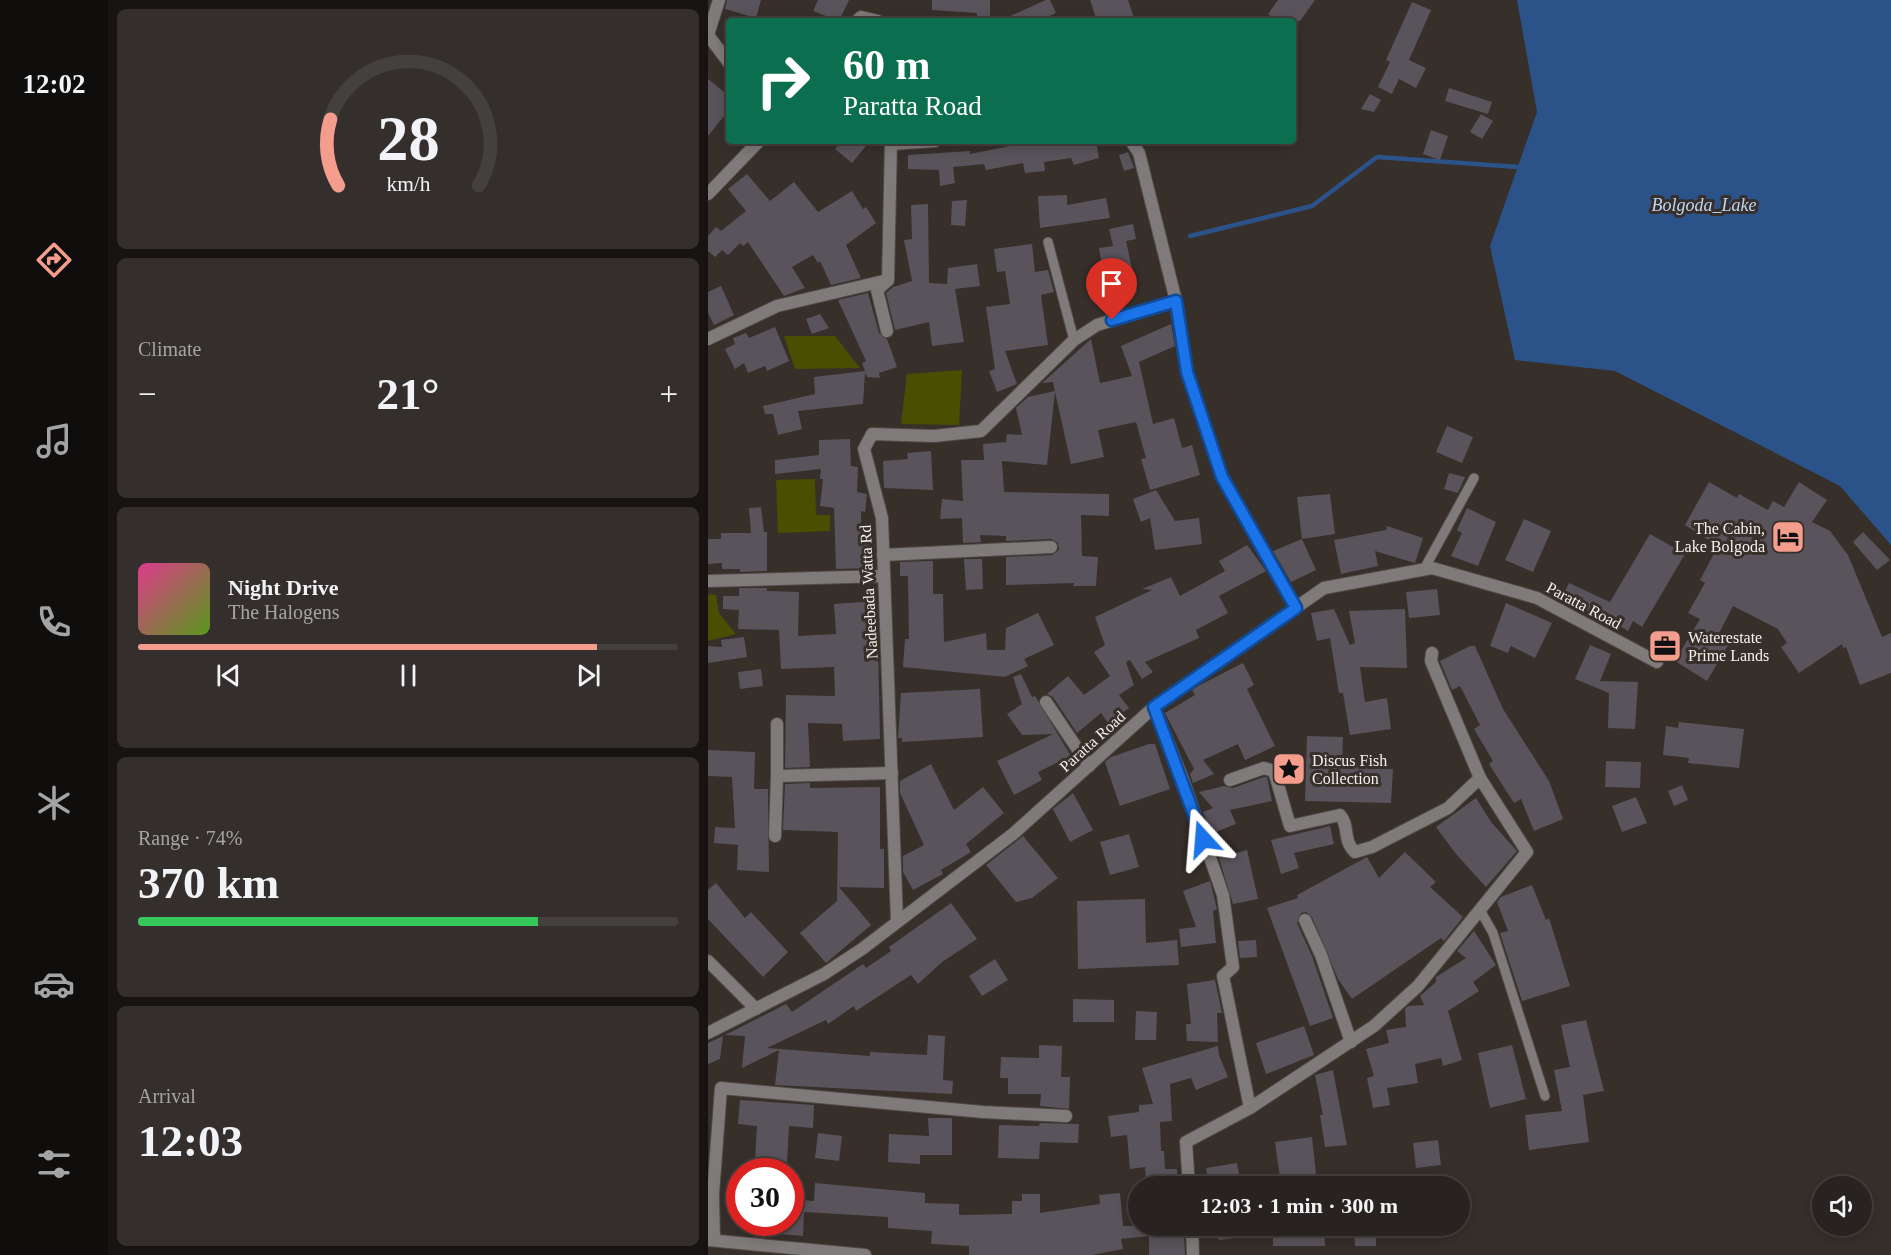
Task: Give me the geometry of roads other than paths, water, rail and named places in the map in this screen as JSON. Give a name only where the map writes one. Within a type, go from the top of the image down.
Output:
[{"type":"street","points":[[719,0],[708,35],[726,59]]},
{"type":"street","points":[[708,194],[756,144]]},
{"type":"street","points":[[887,331],[877,290],[888,280],[891,144]]},
{"type":"street","points":[[1133,144],[1139,153],[1176,301],[1187,372],[1222,477],[1296,608]]},
{"type":"street","points":[[708,339],[777,306],[888,280]]},
{"type":"street","name":"Nadeebada Watta Rd","points":[[897,921],[882,518],[864,449],[872,434],[934,436],[981,431],[1074,340],[1097,325],[1176,301]]},
{"type":"street","points":[[883,555],[1051,547]]},
{"type":"street","name":"Paratta Road","points":[[708,1033],[824,975],[1013,834],[1154,707],[1324,588],[1432,568],[1537,598],[1657,662]]},
{"type":"street","points":[[708,581],[884,576]]},
{"type":"street","points":[[1188,1176],[1186,1142],[1250,1108],[1374,1026],[1418,986],[1527,852],[1480,778],[1431,661],[1432,653]]},
{"type":"street","points":[[1046,702],[1089,766]]},
{"type":"street","points":[[1154,707],[1182,777],[1223,895],[1233,967],[1223,976],[1250,1108]]},
{"type":"street","points":[[775,836],[777,724]]},
{"type":"street","points":[[1230,780],[1264,768],[1274,771],[1290,826],[1340,815],[1344,820],[1347,844],[1355,852],[1372,847],[1449,808],[1480,778]]},
{"type":"street","points":[[777,776],[892,773]]},
{"type":"street","points":[[1305,920],[1322,955],[1351,1042]]},
{"type":"street","points":[[708,961],[756,1009]]},
{"type":"street","points":[[857,1255],[711,1240],[721,1088],[983,1112],[1066,1116]]},
{"type":"street","points":[[1192,1236],[1193,1255]]},
{"type":"lane","points":[[1048,242],[1074,340]]},
{"type":"lane","points":[[1424,570],[1474,478]]},
{"type":"lane","points":[[1480,910],[1492,933],[1545,1096]]},
{"type":"water","name":"Bolgoda_Lake","points":[[1517,0],[1891,0],[1891,545],[1840,486],[1615,371],[1515,360],[1490,246],[1537,112]]},
{"type":"waterway","points":[[1190,236],[1312,206],[1377,157],[1518,167]]},
{"type":"place","name":"The Cabin, Lake Bolgoda","points":[[1788,537]]},
{"type":"place","name":"Waterestate Prime Lands","points":[[1665,646]]},
{"type":"place","name":"Discus Fish Collection","points":[[1289,769]]}]
